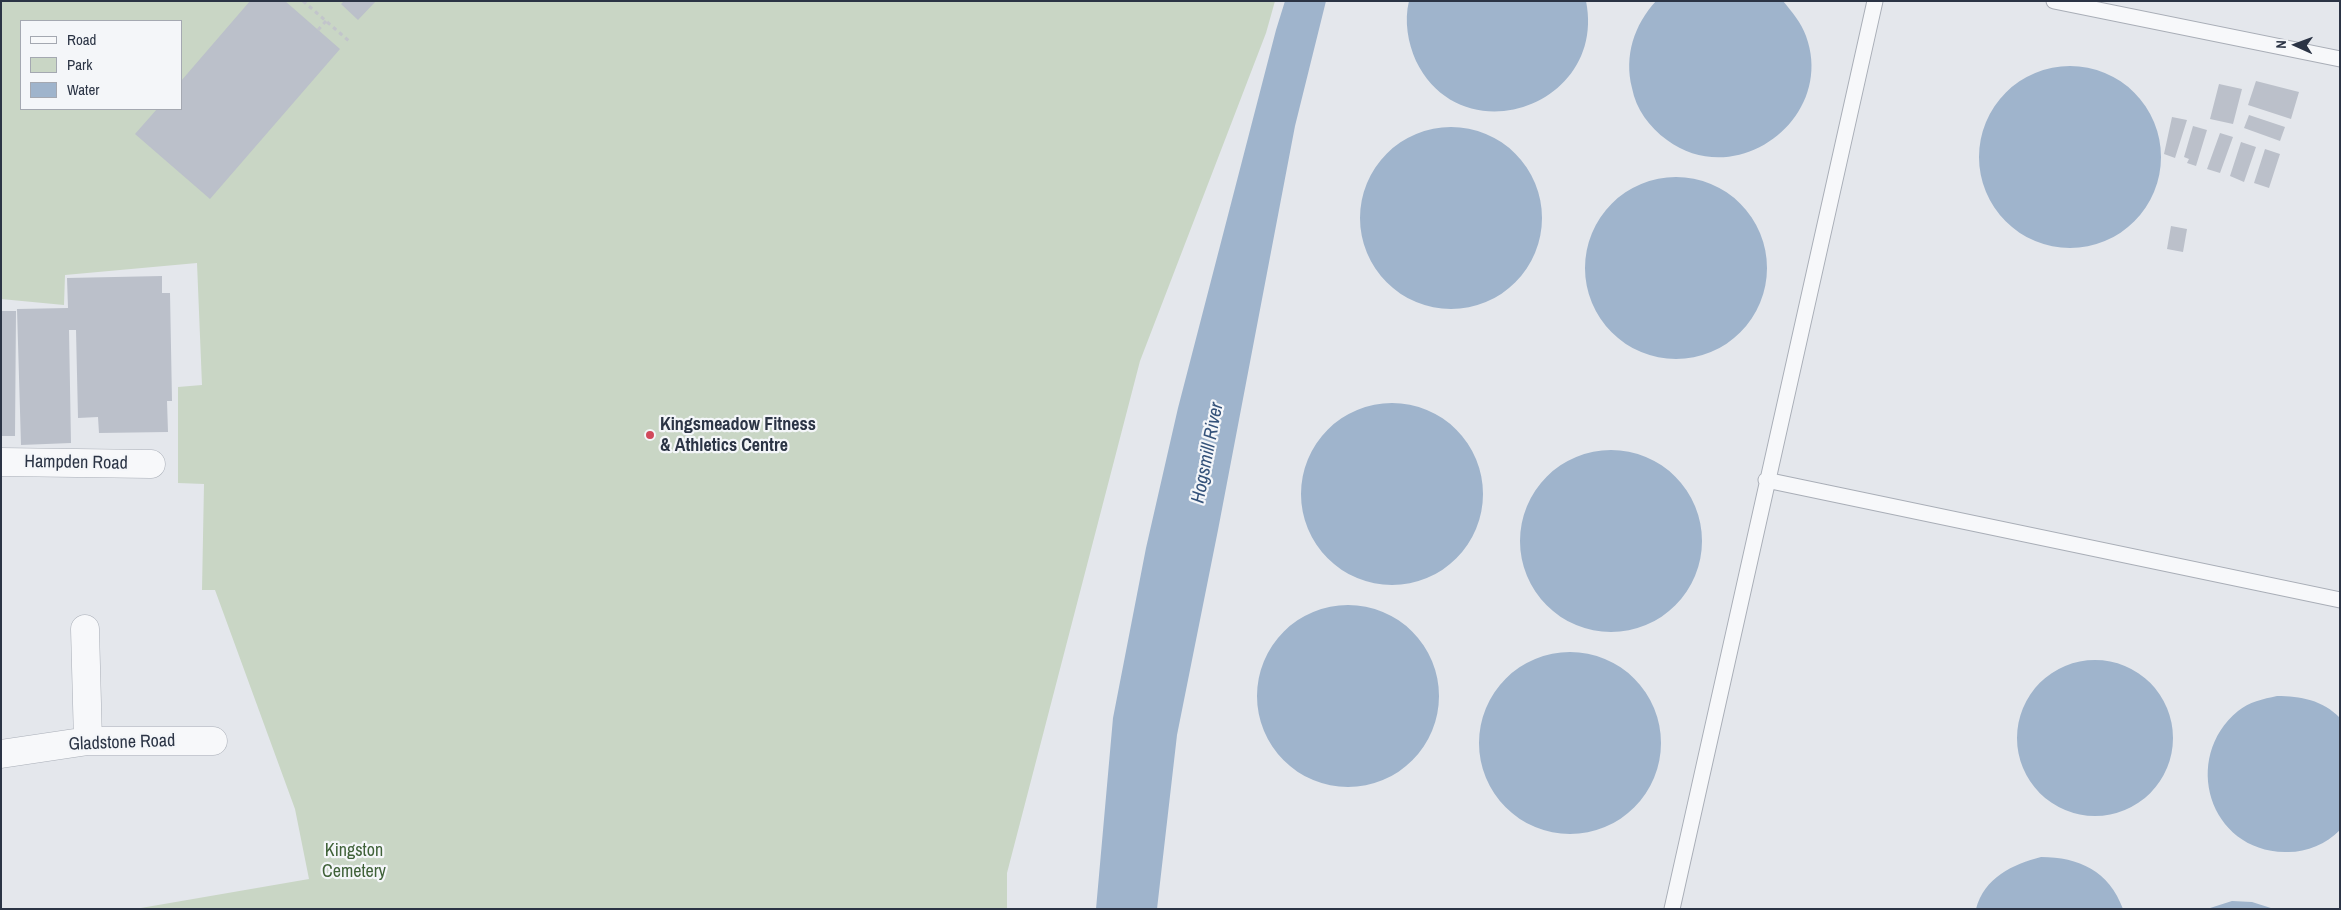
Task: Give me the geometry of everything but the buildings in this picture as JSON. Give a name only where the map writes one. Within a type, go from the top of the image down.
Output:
[{"type":"street","name":"Hampden Road","points":[[1,462],[151,464]]},
{"type":"street","points":[[85,629],[88,741]]},
{"type":"street","name":"Gladstone Road","points":[[1,754],[88,741],[213,741]]},
{"type":"lane","points":[[1672,909],[1766,480],[1875,1]]},
{"type":"lane","points":[[2054,1],[2340,59]]},
{"type":"lane","points":[[1766,480],[2340,600]]},
{"type":"path","points":[[303,1],[349,41]]},
{"type":"path","points":[[318,30],[326,21]]},
{"type":"green space","name":"Kingsmeadow Fitness & Athletics Centre","points":[[1,1],[1275,1],[1266,33],[1140,361],[1007,873],[1007,909],[135,909],[309,879],[295,809],[215,590],[202,590],[204,484],[178,483],[178,387],[202,385],[197,263],[65,275],[64,305],[1,299]]},
{"type":"water","name":"Hogsmill River","points":[[1285,1],[1326,1],[1295,126],[1177,735],[1157,909],[1096,909],[1113,718],[1146,548],[1178,408]]},
{"type":"water","points":[[1409,1],[1586,1],[1587,38],[1575,68],[1554,91],[1526,106],[1496,111],[1465,106],[1437,90],[1416,61],[1408,32],[1407,16]]},
{"type":"water","points":[[1656,1],[1783,1],[1804,31],[1812,66],[1807,94],[1794,119],[1774,138],[1750,152],[1722,157],[1694,154],[1660,135],[1640,110],[1632,88],[1629,64],[1630,53],[1637,31],[1648,10]]},
{"type":"water","points":[[2070,66],[2088,68],[2105,73],[2121,81],[2140,99],[2154,122],[2159,139],[2161,157],[2159,175],[2154,192],[2146,208],[2128,227],[2105,241],[2088,246],[2070,248],[2052,246],[2035,241],[2019,233],[2000,215],[1986,192],[1981,175],[1979,157],[1981,139],[1986,122],[1994,106],[2012,87],[2035,73],[2052,68]]},
{"type":"water","points":[[1451,127],[1469,129],[1486,134],[1501,142],[1521,160],[1535,183],[1540,200],[1542,218],[1540,236],[1535,253],[1527,268],[1509,288],[1486,302],[1469,307],[1451,309],[1433,307],[1416,302],[1401,294],[1381,276],[1367,253],[1362,236],[1360,218],[1362,200],[1367,183],[1375,168],[1393,148],[1416,134],[1433,129]]},
{"type":"water","points":[[1676,177],[1694,179],[1711,184],[1726,192],[1746,210],[1760,233],[1765,250],[1767,268],[1765,286],[1760,303],[1752,318],[1734,338],[1711,352],[1694,357],[1676,359],[1658,357],[1641,352],[1626,344],[1606,326],[1592,303],[1587,286],[1585,268],[1587,250],[1592,233],[1600,218],[1618,198],[1641,184],[1658,179]]},
{"type":"water","points":[[1401,403],[1427,410],[1443,418],[1462,436],[1476,459],[1483,485],[1483,503],[1476,529],[1468,545],[1450,564],[1443,570],[1418,581],[1401,585],[1383,585],[1357,578],[1341,570],[1316,545],[1308,529],[1303,512],[1301,485],[1308,459],[1316,443],[1341,418],[1357,410],[1374,405]]},
{"type":"water","points":[[1611,450],[1629,452],[1646,457],[1661,465],[1681,483],[1695,506],[1700,523],[1702,541],[1700,559],[1695,576],[1687,591],[1669,611],[1646,625],[1629,630],[1611,632],[1593,630],[1576,625],[1561,617],[1541,599],[1527,576],[1522,559],[1520,541],[1522,523],[1527,506],[1535,491],[1553,471],[1576,457],[1593,452]]},
{"type":"water","points":[[1348,605],[1366,607],[1383,612],[1398,620],[1418,638],[1432,661],[1437,678],[1439,696],[1437,714],[1432,731],[1424,746],[1406,766],[1383,780],[1366,785],[1348,787],[1330,785],[1313,780],[1298,772],[1278,754],[1264,731],[1259,714],[1257,696],[1259,678],[1264,661],[1272,646],[1290,626],[1313,612],[1330,607]]},
{"type":"water","points":[[1570,652],[1588,654],[1605,659],[1620,667],[1640,685],[1654,708],[1659,725],[1661,743],[1659,761],[1654,778],[1646,793],[1628,813],[1605,827],[1588,832],[1570,834],[1552,832],[1535,827],[1520,819],[1500,801],[1486,778],[1481,761],[1479,743],[1481,725],[1486,708],[1494,693],[1512,673],[1535,659],[1552,654]]},
{"type":"water","points":[[2087,660],[2103,660],[2118,663],[2132,669],[2145,677],[2156,688],[2170,715],[2173,738],[2172,753],[2164,775],[2156,788],[2145,799],[2118,813],[2103,816],[2087,816],[2072,813],[2058,807],[2045,799],[2034,788],[2020,761],[2017,746],[2017,730],[2020,715],[2026,701],[2034,688],[2045,677],[2072,663]]},
{"type":"water","points":[[2277,696],[2311,700],[2326,707],[2340,718],[2340,830],[2321,844],[2292,852],[2259,848],[2238,836],[2222,819],[2212,799],[2208,776],[2211,753],[2221,731],[2238,711],[2256,701]]},
{"type":"water","points":[[2041,857],[2068,860],[2080,863],[2091,869],[2110,885],[2123,909],[1976,909],[1986,889],[2001,874],[2010,868]]},
{"type":"water","points":[[2232,901],[2252,902],[2274,909],[2207,909]]},
{"type":"place","name":"Kingsmeadow Fitness & Athletics Centre","points":[[650,435]]},
{"type":"park label","name":"Kingston Cemetery","points":[[354,861]]}]
